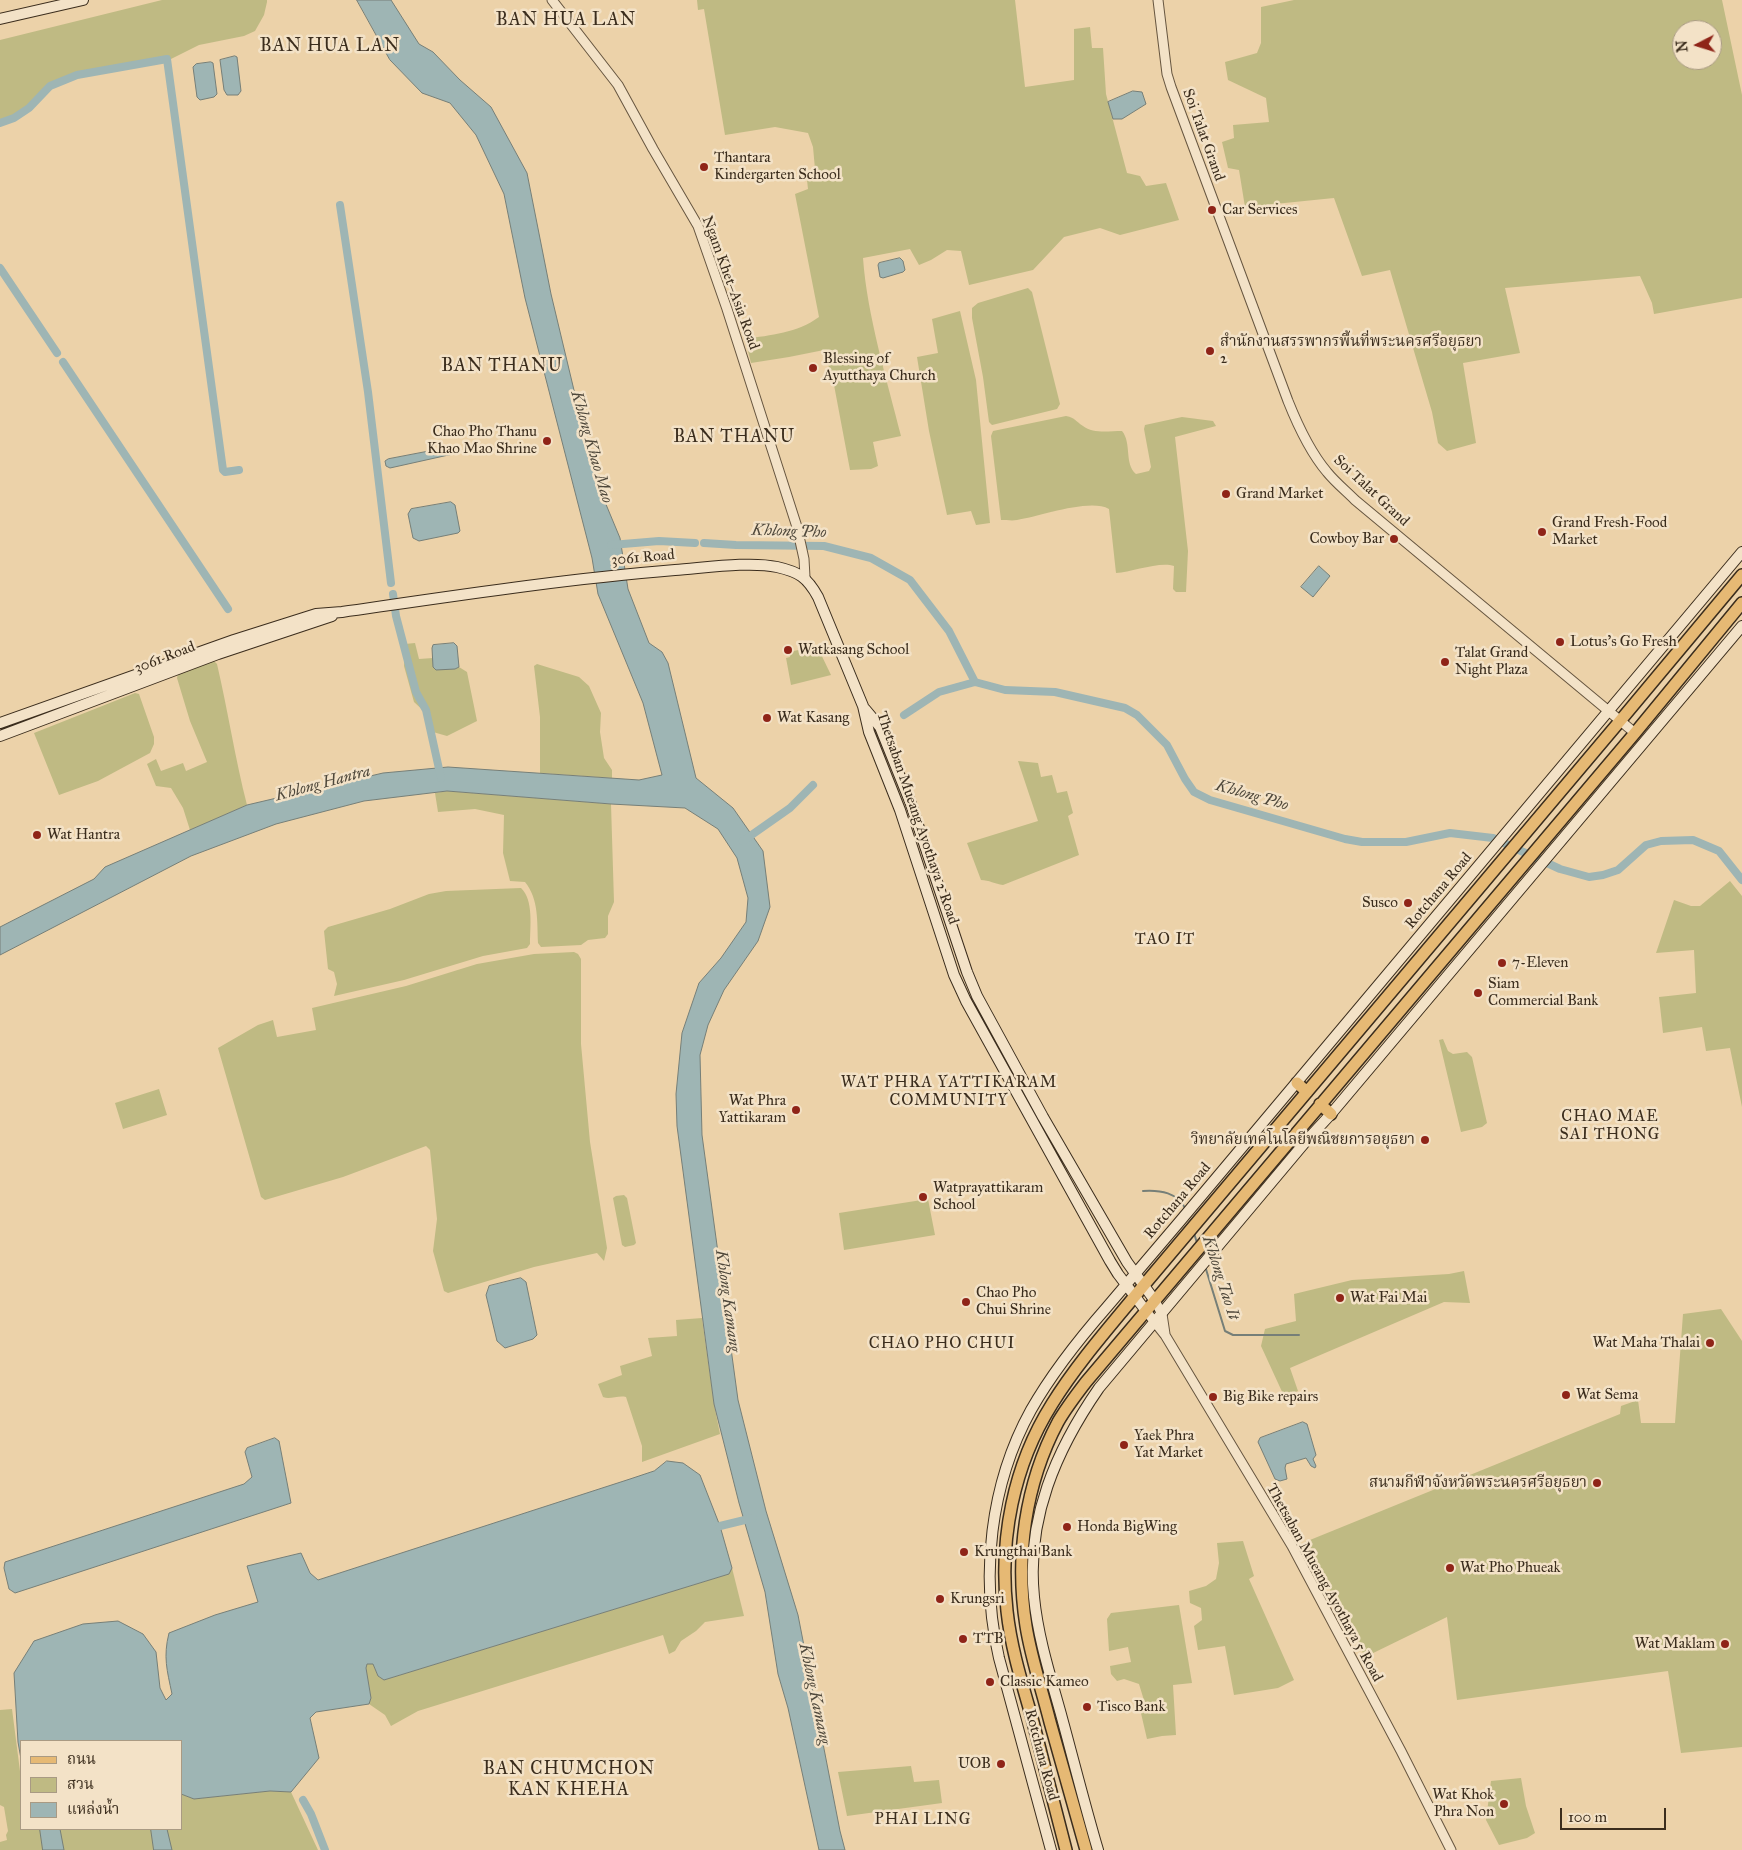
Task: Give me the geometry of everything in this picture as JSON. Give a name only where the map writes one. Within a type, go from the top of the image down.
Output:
[{"type":"main road","points":[[0,19],[83,0]]},
{"type":"main road","name":"Rotchana Road","points":[[1050,1850],[996,1645],[990,1600],[993,1536],[999,1497],[1005,1472],[1030,1412],[1052,1376],[1079,1340],[1522,816],[1742,552]]},
{"type":"main road","name":"3061 Road","points":[[0,723],[234,640],[316,614],[377,608],[585,579],[740,565],[775,566],[805,577]]},
{"type":"main road","name":"Rotchana Road","points":[[1065,1846],[1011,1640],[1005,1588],[1007,1526],[1013,1496],[1032,1441],[1051,1404],[1076,1369],[1144,1284],[1620,722],[1742,575]]},
{"type":"main road","points":[[805,577],[818,597],[863,706]]},
{"type":"main road","name":"Rotchana Road","points":[[1086,1850],[1033,1660],[1026,1626],[1021,1565],[1027,1510],[1035,1477],[1058,1422],[1086,1382],[1635,733],[1742,603]]},
{"type":"main road","name":"3061 Road","points":[[0,736],[218,654],[342,612]]},
{"type":"main road","name":"Rotchana Road","points":[[1098,1850],[1038,1625],[1033,1582],[1038,1521],[1049,1480],[1069,1435],[1079,1417],[1100,1388],[1742,626]]},
{"type":"main road","name":"Thetsaban Mueang Ayothaya 2 Road","points":[[863,706],[880,727],[911,804],[967,972],[977,996],[1043,1117],[1135,1273],[1155,1301]]},
{"type":"main road","name":"Thetsaban Mueang Ayothaya 2 Road","points":[[863,706],[870,732],[900,810],[954,975],[966,1001],[1110,1261],[1146,1311]]},
{"type":"main road","points":[[18,716],[22,728]]},
{"type":"main road","points":[[1297,1082],[1307,1092]]},
{"type":"main road","points":[[1320,1104],[1331,1114]]},
{"type":"main road","points":[[1065,1846],[1083,1837]]},
{"type":"street","name":"Ngam Khet–Asia Road","points":[[552,0],[618,85],[698,226],[797,527],[804,559],[805,577]]},
{"type":"street","name":"Soi Talat Grand","points":[[1158,0],[1167,74],[1171,88],[1295,419],[1315,456],[1328,473],[1355,500],[1635,733]]},
{"type":"street","name":"Thetsaban Mueang Ayothaya 5 Road","points":[[1155,1301],[1162,1314],[1165,1334]]},
{"type":"street","name":"Thetsaban Mueang Ayothaya 5 Road","points":[[1146,1311],[1165,1334],[1292,1546],[1451,1850]]},
{"type":"green space","points":[[162,0],[267,0],[267,2],[264,15],[255,31],[244,36],[199,45],[169,60],[79,77],[52,88],[32,108],[16,120],[0,125],[0,40]]},
{"type":"green space","points":[[697,0],[1015,0],[1025,87],[1074,80],[1074,29],[1090,27],[1092,48],[1103,48],[1106,94],[1127,173],[1140,176],[1146,186],[1166,183],[1179,220],[1120,235],[1100,228],[1064,237],[1033,270],[969,285],[961,251],[947,250],[919,265],[910,249],[863,258],[873,325],[901,436],[873,442],[878,466],[871,469],[850,470],[834,385],[824,350],[751,363],[745,339],[793,330],[819,317],[795,194],[808,189],[806,171],[815,169],[813,147],[808,133],[775,127],[725,135],[704,9],[698,10]]},
{"type":"green space","points":[[1294,0],[1722,0],[1742,95],[1742,298],[1654,314],[1652,303],[1640,276],[1505,288],[1520,353],[1463,363],[1476,443],[1447,451],[1438,443],[1432,412],[1390,270],[1362,276],[1334,198],[1245,207],[1239,170],[1228,168],[1222,142],[1234,138],[1233,125],[1269,122],[1266,98],[1228,80],[1225,62],[1257,53],[1261,43],[1261,7]]},
{"type":"green space","points":[[1028,288],[1032,292],[1060,404],[1057,409],[992,425],[989,422],[972,308],[978,303]]},
{"type":"green space","points":[[960,311],[976,380],[990,523],[976,525],[971,511],[947,515],[929,431],[917,357],[938,353],[932,319]]},
{"type":"green space","points":[[1066,416],[1074,419],[1087,429],[1101,432],[1122,431],[1127,441],[1130,465],[1136,474],[1149,471],[1151,467],[1144,429],[1145,425],[1182,417],[1213,421],[1216,426],[1175,437],[1188,551],[1186,592],[1176,592],[1173,589],[1174,566],[1161,565],[1116,573],[1109,509],[1100,506],[1077,507],[1017,520],[1001,520],[991,436],[993,431]]},
{"type":"green space","points":[[415,643],[419,659],[433,658],[433,667],[455,669],[459,667],[467,672],[477,721],[447,736],[433,732],[429,716],[414,702],[404,666],[405,644]]},
{"type":"green space","points":[[817,646],[831,675],[791,685],[786,658],[790,657],[789,652]]},
{"type":"green space","points":[[213,660],[217,664],[247,805],[190,830],[183,808],[171,788],[156,786],[147,764],[156,759],[161,771],[183,763],[186,771],[207,762],[190,721],[177,678],[178,674]]},
{"type":"green space","points":[[537,664],[579,677],[589,686],[601,713],[600,732],[604,758],[612,770],[612,778],[540,773],[540,717],[534,666]]},
{"type":"green space","points":[[135,693],[139,694],[154,737],[154,744],[150,753],[98,781],[59,795],[34,733]]},
{"type":"green space","points":[[1018,761],[1038,763],[1041,777],[1052,775],[1057,793],[1067,791],[1073,813],[1068,816],[1079,855],[1003,885],[981,880],[967,843],[1038,821]]},
{"type":"green space","points":[[447,791],[611,804],[614,902],[608,916],[608,934],[605,938],[588,940],[581,945],[541,947],[538,943],[535,903],[530,889],[525,882],[510,881],[503,853],[504,815],[475,809],[438,812],[435,793]]},
{"type":"green space","points":[[1730,881],[1742,896],[1742,1107],[1730,1048],[1706,1051],[1702,1027],[1663,1033],[1659,997],[1696,993],[1694,950],[1656,953],[1674,900],[1691,906],[1700,906]]},
{"type":"green space","points":[[521,888],[530,907],[530,944],[527,948],[483,956],[404,980],[334,996],[337,984],[334,972],[328,969],[324,931],[328,927],[390,909],[429,894],[446,891]]},
{"type":"green space","points":[[574,952],[581,959],[581,1044],[590,1142],[607,1248],[604,1261],[597,1253],[534,1267],[448,1293],[444,1291],[433,1251],[437,1219],[430,1150],[426,1146],[343,1177],[265,1200],[261,1197],[218,1048],[258,1025],[273,1020],[277,1037],[316,1030],[312,1008],[406,986],[477,964],[534,954]]},
{"type":"green space","points":[[1443,1039],[1448,1051],[1453,1054],[1467,1052],[1472,1057],[1487,1123],[1482,1127],[1461,1132],[1439,1040]]},
{"type":"green space","points":[[159,1089],[167,1115],[123,1129],[115,1103]]},
{"type":"green space","points":[[624,1195],[627,1198],[636,1243],[625,1247],[622,1245],[613,1198]]},
{"type":"green space","points":[[928,1199],[935,1235],[844,1250],[839,1213]]},
{"type":"green space","points":[[1464,1271],[1470,1303],[1444,1302],[1290,1368],[1298,1391],[1284,1396],[1261,1346],[1265,1329],[1296,1321],[1294,1294],[1352,1280],[1449,1274]]},
{"type":"green space","name":"สนามกีฬาจังหวัดพระนครศรีอยุธยา","points":[[1721,1309],[1742,1341],[1742,1747],[1681,1753],[1668,1671],[1457,1700],[1447,1617],[1365,1657],[1305,1542],[1620,1414],[1621,1406],[1638,1400],[1641,1423],[1675,1423],[1683,1314]]},
{"type":"green space","points":[[702,1318],[720,1434],[642,1462],[642,1446],[626,1397],[603,1397],[598,1384],[622,1375],[620,1366],[652,1356],[648,1338],[677,1336],[676,1320]]},
{"type":"green space","points":[[1243,1541],[1254,1576],[1249,1579],[1294,1680],[1278,1688],[1234,1695],[1225,1646],[1198,1650],[1194,1626],[1202,1620],[1201,1608],[1190,1603],[1189,1591],[1206,1586],[1216,1579],[1219,1563],[1217,1543]]},
{"type":"green space","points":[[732,1568],[744,1616],[705,1622],[681,1641],[675,1651],[669,1654],[663,1635],[418,1711],[391,1726],[385,1715],[369,1704],[371,1698],[367,1664],[373,1664],[378,1676],[384,1680],[729,1574]]},
{"type":"green space","points":[[1179,1605],[1192,1683],[1173,1685],[1176,1735],[1147,1739],[1140,1709],[1146,1707],[1139,1684],[1124,1679],[1117,1681],[1111,1674],[1110,1666],[1131,1662],[1128,1647],[1109,1651],[1107,1619],[1111,1613]]},
{"type":"green space","points":[[12,1709],[20,1771],[20,1830],[182,1830],[182,1794],[194,1799],[270,1791],[291,1792],[318,1850],[0,1850],[0,1842],[7,1840],[6,1835],[8,1831],[4,1807],[0,1805],[0,1710]]},
{"type":"green space","points":[[911,1766],[914,1782],[939,1780],[942,1803],[847,1816],[838,1772]]},
{"type":"green space","points":[[1521,1778],[1526,1806],[1535,1833],[1527,1838],[1499,1845],[1486,1820],[1491,1781]]},
{"type":"water","points":[[357,0],[391,0],[419,44],[433,52],[460,80],[491,107],[527,173],[551,294],[595,478],[620,538],[628,589],[649,643],[662,652],[668,663],[696,778],[733,808],[763,851],[770,907],[758,941],[724,990],[708,1025],[700,1055],[702,1135],[738,1400],[766,1511],[798,1615],[845,1850],[819,1850],[788,1708],[778,1674],[765,1592],[739,1503],[714,1404],[677,1126],[676,1094],[682,1033],[699,983],[721,958],[746,922],[748,898],[737,858],[718,829],[685,808],[447,791],[364,801],[276,824],[191,856],[0,955],[0,927],[94,879],[105,867],[247,805],[383,773],[448,767],[639,780],[662,775],[643,703],[598,594],[592,558],[525,298],[504,194],[476,135],[450,103],[422,93],[390,60]]},
{"type":"water","points":[[237,57],[241,91],[238,95],[227,95],[224,90],[220,60]]},
{"type":"water","points":[[213,63],[217,94],[214,97],[200,100],[197,97],[193,67],[196,64]]},
{"type":"water","points":[[1133,91],[1142,92],[1146,104],[1122,119],[1113,119],[1108,102]]},
{"type":"water","points":[[900,258],[903,261],[905,270],[903,272],[883,278],[880,277],[879,263]]},
{"type":"water","points":[[453,447],[453,454],[390,468],[386,466],[385,461],[388,459]]},
{"type":"water","points":[[451,502],[455,505],[460,531],[458,533],[419,541],[413,538],[408,514],[411,509]]},
{"type":"water","points":[[1319,566],[1330,576],[1313,597],[1301,587]]},
{"type":"water","points":[[454,643],[457,646],[459,667],[436,670],[433,667],[433,645]]},
{"type":"water","points":[[521,1278],[526,1282],[537,1335],[533,1339],[505,1348],[497,1341],[486,1295],[489,1286]]},
{"type":"water","points":[[1303,1422],[1307,1424],[1316,1455],[1313,1459],[1316,1466],[1315,1468],[1311,1466],[1306,1458],[1286,1464],[1287,1479],[1280,1481],[1275,1479],[1258,1442],[1260,1438]]},
{"type":"water","points":[[275,1438],[279,1441],[291,1503],[15,1593],[9,1589],[4,1568],[5,1562],[244,1484],[252,1477],[245,1452],[247,1448]]},
{"type":"water","points":[[667,1461],[683,1463],[700,1475],[720,1526],[732,1568],[729,1574],[384,1680],[378,1676],[373,1664],[367,1664],[371,1698],[369,1704],[316,1712],[310,1718],[319,1758],[291,1792],[270,1791],[194,1799],[182,1794],[182,1740],[20,1740],[20,1753],[14,1673],[34,1641],[83,1624],[118,1621],[143,1634],[156,1652],[160,1688],[166,1700],[172,1694],[166,1657],[169,1633],[215,1615],[258,1602],[247,1566],[301,1553],[310,1573],[318,1580],[654,1471]]},
{"type":"water","points":[[40,1830],[60,1830],[64,1850],[43,1850]]},
{"type":"water","points":[[151,1830],[167,1830],[172,1850],[154,1850]]},
{"type":"waterway","points":[[0,123],[14,118],[29,108],[50,86],[77,75],[167,59],[223,470],[225,472],[239,470]]},
{"type":"waterway","points":[[340,205],[368,392],[391,583]]},
{"type":"waterway","points":[[0,268],[57,353]]},
{"type":"waterway","points":[[63,362],[228,609]]},
{"type":"waterway","name":"Khlong Pho","points":[[611,545],[659,541],[695,543]]},
{"type":"waterway","name":"Khlong Pho","points":[[704,543],[824,546],[871,558],[910,580],[949,631],[975,682],[1005,690],[1055,692],[1125,708],[1137,715],[1167,745],[1194,792],[1210,800],[1345,839],[1362,842],[1406,842],[1450,833],[1493,838],[1560,869],[1589,877],[1618,870],[1646,845],[1661,841],[1693,840],[1719,851],[1742,880]]},
{"type":"waterway","points":[[393,594],[396,616],[416,692],[426,710],[441,778]]},
{"type":"waterway","points":[[904,715],[939,692],[975,682]]},
{"type":"waterway","points":[[743,841],[790,808],[813,785]]},
{"type":"waterway","name":"Khlong Tao It","points":[[1143,1191],[1168,1193],[1178,1199],[1186,1210]]},
{"type":"waterway","name":"Khlong Tao It","points":[[1194,1233],[1197,1243]]},
{"type":"waterway","name":"Khlong Tao It","points":[[1205,1266],[1225,1331],[1233,1335],[1299,1335]]},
{"type":"waterway","points":[[720,1526],[753,1518]]},
{"type":"waterway","points":[[303,1800],[311,1814],[325,1850]]},
{"type":"place","name":"Thantara Kindergarten School","points":[[704,167]]},
{"type":"place","name":"Car Services","points":[[1212,210]]},
{"type":"place","name":"สำนักงานสรรพากรพื้นที่พระนครศรีอยุธยา 2","points":[[1210,351]]},
{"type":"place","name":"Blessing of Ayutthaya Church","points":[[813,368]]},
{"type":"place","name":"Chao Pho Thanu Khao Mao Shrine","points":[[547,441]]},
{"type":"place","name":"Grand Market","points":[[1226,494]]},
{"type":"place","name":"Grand Fresh-Food Market","points":[[1542,532]]},
{"type":"place","name":"Cowboy Bar","points":[[1394,539]]},
{"type":"place","name":"Lotus's Go Fresh","points":[[1560,642]]},
{"type":"place","name":"Watkasang School","points":[[788,650]]},
{"type":"place","name":"Talat Grand Night Plaza","points":[[1445,662]]},
{"type":"place","name":"Wat Kasang","points":[[767,718]]},
{"type":"place","name":"Wat Hantra","points":[[37,835]]},
{"type":"place","name":"Susco","points":[[1408,903]]},
{"type":"place","name":"7-Eleven","points":[[1502,963]]},
{"type":"place","name":"Siam Commercial Bank","points":[[1478,993]]},
{"type":"place","name":"Wat Phra Yattikaram","points":[[796,1110]]},
{"type":"place","name":"วิทยาลัยเทคโนโลยีพณิชยการอยุธยา","points":[[1425,1140]]},
{"type":"place","name":"Watprayattikaram School","points":[[923,1197]]},
{"type":"place","name":"Wat Fai Mai","points":[[1340,1298]]},
{"type":"place","name":"Chao Pho Chui Shrine","points":[[966,1302]]},
{"type":"place","name":"Wat Maha Thalai","points":[[1710,1343]]},
{"type":"place","name":"Wat Sema","points":[[1566,1395]]},
{"type":"place","name":"Big Bike repairs","points":[[1213,1397]]},
{"type":"place","name":"Yaek Phra Yat Market","points":[[1124,1445]]},
{"type":"place","name":"สนามกีฬาจังหวัดพระนครศรีอยุธยา","points":[[1597,1483]]},
{"type":"place","name":"Honda BigWing","points":[[1067,1527]]},
{"type":"place","name":"Krungthai Bank","points":[[964,1552]]},
{"type":"place","name":"Wat Pho Phueak","points":[[1450,1568]]},
{"type":"place","name":"Krungsri","points":[[940,1599]]},
{"type":"place","name":"TTB","points":[[963,1639]]},
{"type":"place","name":"Wat Maklam","points":[[1725,1644]]},
{"type":"place","name":"Classic Kameo","points":[[990,1682]]},
{"type":"place","name":"Tisco Bank","points":[[1087,1707]]},
{"type":"place","name":"UOB","points":[[1001,1764]]},
{"type":"place","name":"Wat Khok Phra Non","points":[[1504,1804]]},
{"type":"district","name":"BAN HUA LAN","points":[[566,21]]},
{"type":"district","name":"BAN HUA LAN","points":[[330,47]]},
{"type":"district","name":"BAN THANU","points":[[502,367]]},
{"type":"district","name":"BAN THANU","points":[[734,438]]},
{"type":"district","name":"TAO IT","points":[[1165,940]]},
{"type":"district","name":"WAT PHRA YATTIKARAM COMMUNITY","points":[[949,1092]]},
{"type":"district","name":"CHAO MAE SAI THONG","points":[[1610,1126]]},
{"type":"district","name":"CHAO PHO CHUI","points":[[942,1344]]},
{"type":"district","name":"BAN CHUMCHON KAN KHEHA","points":[[569,1780]]},
{"type":"district","name":"PHAI LING","points":[[923,1820]]},
{"type":"water label","name":"Khlong Khao Mao","points":[[591,447]]},
{"type":"water label","name":"Khlong Hantra","points":[[323,784]]},
{"type":"water label","name":"Khlong Kamang","points":[[727,1301]]},
{"type":"water label","name":"Khlong Kamang","points":[[814,1694]]}]
